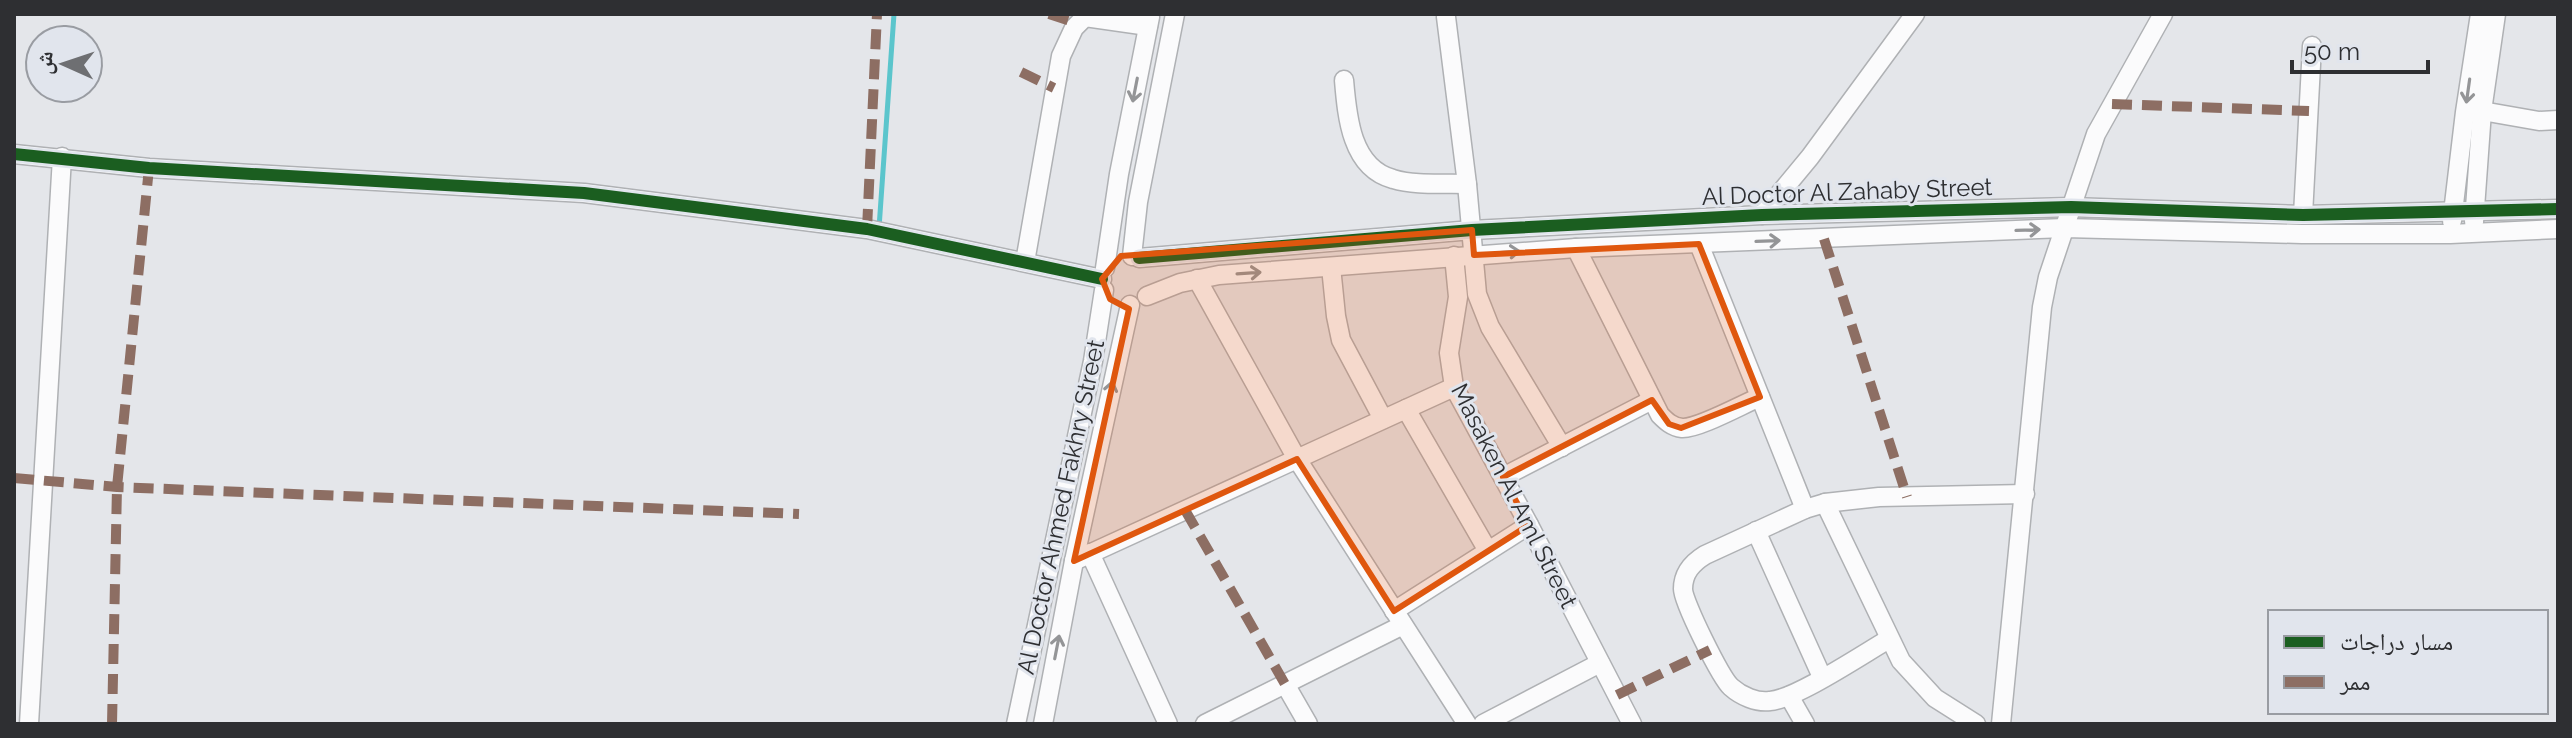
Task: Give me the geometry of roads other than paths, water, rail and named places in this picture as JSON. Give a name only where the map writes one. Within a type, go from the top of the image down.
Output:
[{"type":"street","points":[[1136,257],[1138,202],[1175,14]]},
{"type":"street","points":[[1762,215],[1810,157],[1915,14]]},
{"type":"street","points":[[2001,724],[2042,307],[2048,277],[2096,134],[2163,14]]},
{"type":"street","points":[[2450,234],[2480,14]]},
{"type":"street","points":[[2473,233],[2482,111],[2496,14]]},
{"type":"street","points":[[1025,262],[1054,88],[1067,39],[1085,17],[1149,20]]},
{"type":"street","points":[[1446,17],[1477,294],[1483,311],[1562,447]]},
{"type":"street","name":"Al Doctor Ahmed Fakhry Street","points":[[1016,724],[1093,361],[1119,174],[1149,20]]},
{"type":"street","points":[[2303,215],[2312,46]]},
{"type":"street","points":[[1344,80],[1352,135],[1371,168],[1380,175],[1405,182],[1467,184]]},
{"type":"street","points":[[2482,111],[2539,121],[2558,120]]},
{"type":"street","points":[[14,154],[149,168],[584,193],[867,229],[1104,279]]},
{"type":"street","points":[[29,724],[62,157]]},
{"type":"street","name":"Al Doctor Al Zahaby Street","points":[[1136,257],[1472,230],[1762,215],[2071,207],[2303,215],[2558,209]]},
{"type":"street","name":"Al Doctor Al Zahaby Street","points":[[1138,301],[1197,279],[1576,248],[2065,228],[2302,234],[2450,234],[2558,229]]},
{"type":"street","points":[[1699,244],[1805,509]]},
{"type":"street","points":[[1576,248],[1652,400],[1669,424],[1681,428],[1693,426],[1760,397]]},
{"type":"street","points":[[1121,256],[1136,257],[1151,271],[1152,280],[1138,301],[1119,304],[1110,299],[1104,279],[1112,260],[1121,256]]},
{"type":"street","name":"Masaken Al Aml Street","points":[[1454,256],[1458,297],[1449,353],[1454,387],[1632,724]]},
{"type":"street","points":[[1331,267],[1341,340],[1383,419]]},
{"type":"street","points":[[1197,279],[1297,459],[1467,724]]},
{"type":"street","name":"Al Doctor Ahmed Fakhry Street","points":[[1043,724],[1138,301]]},
{"type":"street","points":[[1168,724],[1082,557],[1454,387]]},
{"type":"street","points":[[1503,477],[1652,400]]},
{"type":"street","points":[[1406,409],[1488,551]]},
{"type":"street","points":[[1889,639],[1789,696],[1770,701],[1755,700],[1729,685],[1685,604],[1683,593],[1688,570],[1695,561],[1756,531],[1825,503],[1879,497],[2025,494]]},
{"type":"street","points":[[1825,503],[1901,661],[1935,698],[1976,724]]},
{"type":"street","points":[[1205,724],[1285,684],[1399,618],[1488,551],[1529,525]]},
{"type":"street","points":[[1756,531],[1822,677]]},
{"type":"street","points":[[1483,724],[1600,663]]},
{"type":"street","points":[[1285,684],[1308,724]]},
{"type":"street","points":[[1789,696],[1805,724]]},
{"type":"waterway","points":[[879,228],[894,14]]}]
